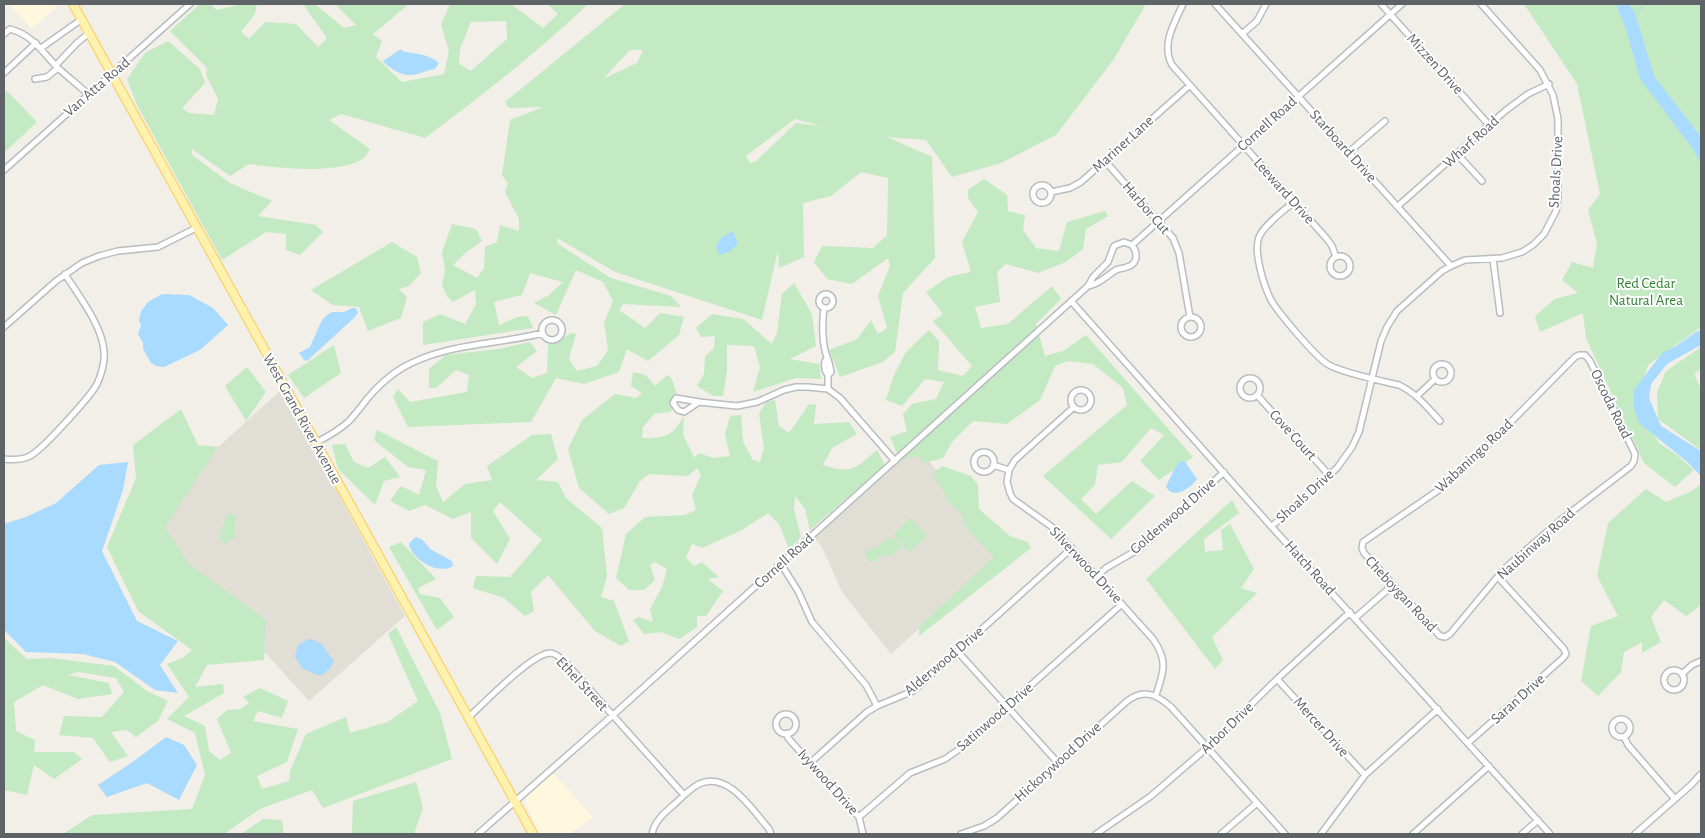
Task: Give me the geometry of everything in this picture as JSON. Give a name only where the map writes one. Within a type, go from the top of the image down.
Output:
[{"type":"main road","name":"West Grand River Avenue","points":[[73,4],[533,834]]},
{"type":"street","name":"Van Atta Road","points":[[4,170],[190,4]]},
{"type":"street","name":"Leeward Drive","points":[[1182,4],[1169,37],[1167,50],[1172,65],[1330,242],[1336,257]]},
{"type":"street","name":"Starboard Drive","points":[[1215,4],[1451,266]]},
{"type":"street","points":[[1242,34],[1257,21],[1266,4]]},
{"type":"street","name":"Mizzen Drive","points":[[1381,4],[1489,125]]},
{"type":"street","name":"Cornell Road","points":[[1132,245],[1402,4]]},
{"type":"street","name":"Shoals Drive","points":[[1272,526],[1329,476],[1346,457],[1356,440],[1381,341],[1386,327],[1394,316],[1418,291],[1451,266],[1475,258],[1493,259],[1515,255],[1533,245],[1547,230],[1556,211],[1558,198],[1558,119],[1549,84],[1540,70],[1481,4]]},
{"type":"street","points":[[41,48],[82,19]]},
{"type":"street","points":[[4,34],[10,29],[26,35],[41,48],[57,67],[88,94]]},
{"type":"street","points":[[35,79],[47,77],[77,43],[90,33]]},
{"type":"street","points":[[4,73],[36,43]]},
{"type":"street","points":[[4,60],[10,66]]},
{"type":"street","name":"Wharf Road","points":[[1398,206],[1521,99],[1549,84]]},
{"type":"street","name":"Mariner Lane","points":[[1051,192],[1064,190],[1076,185],[1189,86]]},
{"type":"street","points":[[1349,152],[1385,121]]},
{"type":"street","points":[[1457,154],[1482,181]]},
{"type":"street","name":"Harbor Cut","points":[[1105,161],[1170,234],[1178,249],[1190,317]]},
{"type":"street","points":[[1294,202],[1265,228],[1258,239],[1259,261],[1269,295],[1275,306],[1324,362],[1336,368],[1399,385],[1417,396],[1440,421]]},
{"type":"street","points":[[4,327],[65,274],[82,263],[105,254],[162,246],[196,228]]},
{"type":"street","name":"Cornell Road","points":[[478,834],[612,716],[1072,301],[1088,286],[1110,260],[1111,250],[1114,246],[1124,242],[1132,245],[1137,255],[1132,265],[1116,270],[1099,283],[1088,286]]},
{"type":"street","points":[[1493,259],[1500,313]]},
{"type":"street","points":[[4,459],[15,460],[25,458],[42,448],[93,390],[101,374],[104,356],[102,340],[97,325],[65,274]]},
{"type":"street","name":"Hatch Road","points":[[1072,301],[1550,834]]},
{"type":"street","points":[[824,308],[824,333],[831,372],[828,375],[828,390]]},
{"type":"street","points":[[315,443],[340,429],[386,380],[418,360],[435,353],[475,344],[507,341],[543,333]]},
{"type":"street","name":"Oscoda Road","points":[[1579,355],[1585,355],[1590,361],[1635,454],[1635,459]]},
{"type":"street","name":"Wabaningo Road","points":[[1362,548],[1366,539],[1427,499],[1446,483],[1495,438],[1579,355]]},
{"type":"street","points":[[1417,396],[1435,379]]},
{"type":"street","points":[[699,402],[684,412],[678,410],[673,403],[676,398],[737,406],[757,402],[784,390],[796,387],[808,386],[828,390],[840,398],[895,461]]},
{"type":"street","name":"Cove Court","points":[[1257,395],[1329,476]]},
{"type":"street","points":[[993,465],[1009,470],[1015,460],[1074,407]]},
{"type":"street","name":"Naubinway Road","points":[[1445,637],[1450,634],[1498,577],[1538,538],[1631,466],[1635,459]]},
{"type":"street","name":"Silverwood Drive","points":[[1009,470],[1008,486],[1013,500],[1047,523],[1153,638],[1162,654],[1163,672],[1156,695]]},
{"type":"street","name":"Goldenwood Drive","points":[[1097,576],[1106,568],[1139,549],[1224,472]]},
{"type":"street","name":"Alderwood Drive","points":[[810,763],[867,712],[913,691],[1072,548]]},
{"type":"street","name":"Cheboygan Road","points":[[1362,548],[1364,553],[1438,634],[1445,637]]},
{"type":"street","points":[[781,564],[795,585],[812,622],[866,685],[877,706]]},
{"type":"street","name":"Saran Drive","points":[[1468,742],[1566,654],[1564,649],[1498,577]]},
{"type":"street","points":[[1355,618],[1393,585]]},
{"type":"street","name":"Satinwood Drive","points":[[859,817],[902,778],[952,755],[1122,604]]},
{"type":"street","name":"Arbor Drive","points":[[1096,834],[1151,796],[1208,747],[1277,679],[1350,612]]},
{"type":"street","points":[[958,652],[1058,763]]},
{"type":"street","name":"Ethel Street","points":[[468,718],[527,665],[540,657],[552,653],[566,662],[684,795]]},
{"type":"street","points":[[1682,674],[1692,664],[1701,661]]},
{"type":"street","name":"Mercer Drive","points":[[1277,679],[1365,775]]},
{"type":"street","name":"Hickorywood Drive","points":[[961,834],[984,826],[997,818],[1130,699],[1140,694],[1156,695]]},
{"type":"street","points":[[1156,695],[1171,707],[1285,834]]},
{"type":"street","points":[[1322,834],[1365,775],[1438,709]]},
{"type":"street","name":"Ivywood Drive","points":[[786,733],[788,738],[859,817],[863,834]]},
{"type":"street","points":[[1624,736],[1628,745],[1675,799]]},
{"type":"street","points":[[1414,834],[1489,766]]},
{"type":"street","points":[[1635,834],[1701,774]]},
{"type":"street","points":[[652,834],[660,818],[694,786],[714,781],[725,784],[732,789],[754,812],[770,834]]},
{"type":"street","points":[[1221,834],[1257,803]]},
{"type":"street","points":[[1522,834],[1538,820]]},
{"type":"shaded area","points":[[9,4],[60,4],[32,29]]},
{"type":"shaded area","points":[[281,390],[405,616],[309,701],[138,520]]},
{"type":"shaded area","points":[[915,446],[1008,549],[891,654],[842,592],[822,547],[814,538]]},
{"type":"shaded area","points":[[553,773],[593,818],[569,834],[540,834],[525,803],[527,796]]},
{"type":"green space","points":[[200,4],[210,4],[217,10],[242,4],[257,4],[255,14],[241,32],[249,39],[265,22],[296,24],[318,47],[327,38],[303,4],[315,4],[344,28],[356,25],[335,4],[409,4],[373,34],[382,41],[376,57],[402,82],[444,74],[449,51],[441,24],[450,4],[511,4],[543,28],[558,14],[547,4],[588,4],[529,57],[425,138],[341,114],[329,120],[370,149],[364,158],[340,167],[308,169],[249,164],[230,176],[192,149],[192,155],[230,183],[272,201],[258,216],[316,225],[323,232],[300,255],[286,250],[286,234],[266,232],[222,260],[137,105],[127,79],[145,53],[168,41],[200,69],[205,83],[182,108],[189,113],[214,115],[218,99],[206,75],[207,68],[170,31]],"holes":[[[506,21],[507,39],[471,71],[459,64],[460,49],[471,22]]]},
{"type":"green space","points":[[625,4],[1146,4],[1114,59],[1056,135],[1001,163],[952,177],[926,140],[887,137],[932,157],[935,258],[903,293],[895,352],[883,362],[840,377],[829,350],[857,339],[871,320],[878,334],[887,328],[878,296],[890,266],[888,258],[852,284],[827,279],[814,262],[822,246],[873,248],[887,235],[888,178],[861,172],[831,196],[803,203],[804,257],[779,268],[778,250],[762,320],[615,272],[557,238],[558,244],[611,278],[671,296],[681,307],[623,304],[619,310],[645,328],[660,313],[684,317],[679,335],[648,361],[627,349],[619,372],[584,384],[556,378],[531,422],[408,427],[393,397],[398,389],[410,402],[467,392],[469,375],[456,370],[436,388],[429,388],[429,369],[446,355],[498,349],[530,342],[537,351],[516,367],[532,378],[547,373],[548,345],[572,333],[576,334],[569,359],[577,371],[597,366],[608,350],[604,323],[613,301],[603,282],[576,270],[556,315],[534,303],[549,295],[563,282],[530,273],[522,295],[494,302],[499,325],[517,317],[528,316],[533,328],[423,345],[423,322],[440,314],[465,324],[476,304],[475,290],[453,302],[447,296],[442,285],[445,270],[442,252],[452,224],[476,229],[482,241],[453,265],[477,278],[484,268],[485,247],[497,242],[500,225],[519,231],[519,219],[505,192],[508,183],[502,175],[510,120],[543,107],[509,108],[505,102]],"holes":[[[630,50],[643,50],[637,63],[603,79]],[[795,119],[821,126],[796,123],[756,161],[750,163],[746,156]]]},
{"type":"green space","name":"Red Cedar Natural Area","points":[[1524,4],[1701,4],[1701,327],[1648,365],[1635,407],[1659,443],[1694,470],[1675,487],[1644,463],[1586,338],[1583,313],[1540,332],[1535,316],[1555,299],[1578,293],[1562,280],[1572,262],[1593,268],[1597,243],[1588,210],[1600,194],[1577,84]]},
{"type":"green space","points":[[7,91],[37,122],[4,153],[4,94]]},
{"type":"green space","points":[[984,179],[1007,195],[1008,211],[1025,215],[1023,230],[1036,248],[1059,251],[1067,222],[1105,211],[1108,216],[1086,229],[1083,249],[1066,262],[1038,273],[1006,264],[997,272],[1000,302],[975,307],[981,328],[1008,324],[1052,286],[1061,299],[1036,324],[1045,356],[1063,351],[1086,335],[1193,457],[1159,480],[1140,461],[1164,435],[1151,428],[1122,462],[1098,465],[1095,485],[1081,499],[1096,514],[1132,481],[1155,496],[1111,539],[1043,476],[1127,405],[1123,388],[1093,364],[1068,361],[1055,366],[1040,400],[1007,424],[973,421],[952,442],[943,458],[925,463],[917,456],[900,460],[890,437],[907,431],[903,414],[912,404],[936,399],[944,382],[925,379],[902,406],[886,400],[894,375],[906,352],[929,330],[939,341],[938,370],[963,376],[972,366],[933,321],[943,314],[926,292],[948,277],[971,272],[962,242],[978,212],[968,198],[968,190]]},
{"type":"green space","points":[[392,242],[417,257],[421,273],[409,286],[399,289],[407,297],[401,318],[368,331],[359,307],[333,305],[311,290]]},
{"type":"green space","points":[[794,283],[812,314],[816,346],[790,359],[819,364],[821,379],[796,378],[753,392],[760,367],[754,346],[727,345],[727,371],[723,396],[713,396],[697,386],[704,374],[705,356],[714,348],[715,336],[701,337],[696,328],[712,314],[743,319],[772,344],[777,333],[782,294]]},
{"type":"green space","points":[[334,345],[341,373],[304,398],[288,375]]},
{"type":"green space","points":[[1701,347],[1701,369],[1694,374],[1701,389],[1701,450],[1658,419],[1657,392],[1666,371]]},
{"type":"green space","points":[[247,367],[266,392],[246,421],[225,386]]},
{"type":"green space","points":[[633,372],[646,375],[655,386],[667,375],[672,379],[679,402],[670,412],[654,414],[643,427],[642,438],[657,438],[668,435],[676,428],[684,416],[683,435],[694,457],[700,453],[712,458],[730,456],[725,435],[730,416],[741,415],[743,442],[753,460],[760,462],[764,448],[759,414],[766,402],[775,400],[779,426],[789,433],[809,404],[816,405],[814,424],[849,422],[857,434],[832,448],[823,465],[841,469],[853,468],[877,450],[885,465],[810,530],[805,509],[795,496],[794,509],[801,537],[789,549],[779,524],[768,513],[742,530],[702,548],[692,544],[686,557],[694,566],[702,562],[719,577],[708,579],[723,591],[706,616],[697,616],[697,627],[679,639],[661,632],[644,634],[633,620],[639,617],[653,622],[650,609],[662,587],[667,569],[655,562],[650,565],[655,580],[644,590],[629,590],[616,578],[626,534],[645,517],[685,515],[696,510],[692,495],[701,475],[697,468],[688,476],[649,474],[640,481],[624,508],[609,514],[579,488],[568,449],[582,420],[615,394],[636,398],[642,393],[631,386]]},
{"type":"green space","points":[[181,409],[198,445],[218,447],[165,527],[189,564],[266,620],[264,660],[207,665],[195,687],[223,684],[224,693],[184,716],[205,726],[209,751],[220,760],[231,753],[217,719],[227,710],[240,709],[249,703],[243,697],[260,688],[288,701],[282,718],[258,711],[253,721],[298,729],[287,762],[257,776],[262,789],[289,781],[290,771],[306,734],[346,717],[350,733],[388,722],[418,701],[388,634],[396,627],[440,713],[452,759],[323,808],[312,790],[260,809],[224,834],[63,834],[92,815],[192,809],[205,775],[195,733],[167,719],[189,697],[167,664],[183,658],[192,650],[138,611],[107,547],[136,478],[133,445]]},
{"type":"green space","points":[[377,430],[438,461],[436,486],[443,502],[465,484],[492,480],[487,466],[532,435],[551,434],[558,459],[536,480],[558,482],[566,498],[602,528],[607,576],[601,597],[614,601],[629,641],[621,646],[595,631],[548,575],[531,592],[534,611],[525,616],[504,598],[473,588],[476,576],[510,577],[542,540],[500,502],[493,511],[510,539],[497,564],[471,538],[471,512],[453,519],[425,505],[409,511],[390,501],[401,486],[419,495],[426,470],[408,467],[374,440]]},
{"type":"green space","points":[[345,444],[354,462],[368,468],[385,457],[400,477],[384,481],[375,505],[338,469],[332,445]]},
{"type":"green space","points":[[942,466],[971,476],[978,485],[979,509],[1010,536],[1028,542],[1031,548],[919,636],[919,627],[994,557],[965,527],[961,512],[950,504],[933,473]]},
{"type":"green space","points":[[1701,484],[1701,605],[1686,616],[1664,600],[1651,617],[1661,642],[1642,653],[1642,642],[1624,652],[1621,672],[1598,696],[1581,681],[1591,626],[1618,616],[1597,576],[1608,523],[1646,489],[1666,502],[1692,491]]},
{"type":"green space","points":[[1232,500],[1239,513],[1204,539],[1205,552],[1223,550],[1221,530],[1230,524],[1254,569],[1241,588],[1257,593],[1212,637],[1223,660],[1215,669],[1146,579]]},
{"type":"green space","points":[[227,514],[236,514],[236,540],[232,538],[224,544],[219,539]]},
{"type":"green space","points":[[911,518],[927,536],[909,552],[893,534]]},
{"type":"green space","points":[[888,538],[895,539],[902,546],[901,550],[898,549],[891,557],[885,554],[877,559],[877,561],[870,562],[865,556],[865,550],[876,548]]},
{"type":"green space","points":[[401,542],[436,579],[418,588],[420,594],[440,598],[454,617],[437,630],[389,547]]},
{"type":"green space","points":[[4,638],[27,659],[51,658],[114,666],[147,691],[168,701],[158,721],[136,737],[127,730],[111,732],[128,756],[110,762],[93,738],[59,735],[64,716],[102,717],[124,692],[116,678],[78,672],[68,675],[109,683],[112,694],[78,699],[43,685],[14,702],[16,731],[35,740],[34,752],[74,752],[82,759],[54,779],[34,765],[27,795],[4,790]]},
{"type":"green space","points":[[416,782],[423,808],[414,834],[352,834],[353,801]]},
{"type":"green space","points":[[263,819],[282,820],[284,834],[241,834]]},
{"type":"water","points":[[1616,4],[1629,4],[1635,13],[1654,76],[1701,137],[1701,164],[1693,149],[1640,79],[1627,32]]},
{"type":"water","points":[[401,49],[402,51],[426,56],[439,63],[435,69],[417,74],[407,75],[399,73],[383,61]]},
{"type":"water","points":[[733,231],[738,244],[729,252],[719,255],[716,246],[721,238]]},
{"type":"water","points":[[162,294],[189,295],[213,308],[228,325],[200,350],[164,367],[151,363],[143,349],[143,343],[138,334],[141,325],[139,321],[141,311],[148,302]]},
{"type":"water","points":[[356,308],[358,313],[354,318],[307,361],[304,360],[299,353],[310,347],[322,320],[332,312],[344,312]]},
{"type":"water","points":[[1701,330],[1701,345],[1667,364],[1651,384],[1649,398],[1661,426],[1701,451],[1701,476],[1686,461],[1639,423],[1634,408],[1634,390],[1662,353]]},
{"type":"water","points":[[1180,461],[1185,462],[1197,479],[1182,492],[1177,493],[1169,490],[1166,486]]},
{"type":"water","points":[[128,462],[123,490],[102,551],[137,621],[178,641],[160,665],[178,693],[155,690],[115,662],[83,654],[26,652],[4,630],[4,524],[26,517],[56,503],[99,465]]},
{"type":"water","points":[[416,537],[423,540],[430,549],[452,561],[453,566],[440,569],[434,568],[422,561],[412,552],[409,546],[410,542]]},
{"type":"water","points":[[308,639],[321,644],[334,661],[329,670],[320,676],[303,669],[295,657],[298,645]]},
{"type":"water","points":[[166,737],[184,745],[197,765],[179,800],[147,783],[107,797],[98,785]]},
{"type":"waterway","points":[[1634,15],[1646,4]]}]
